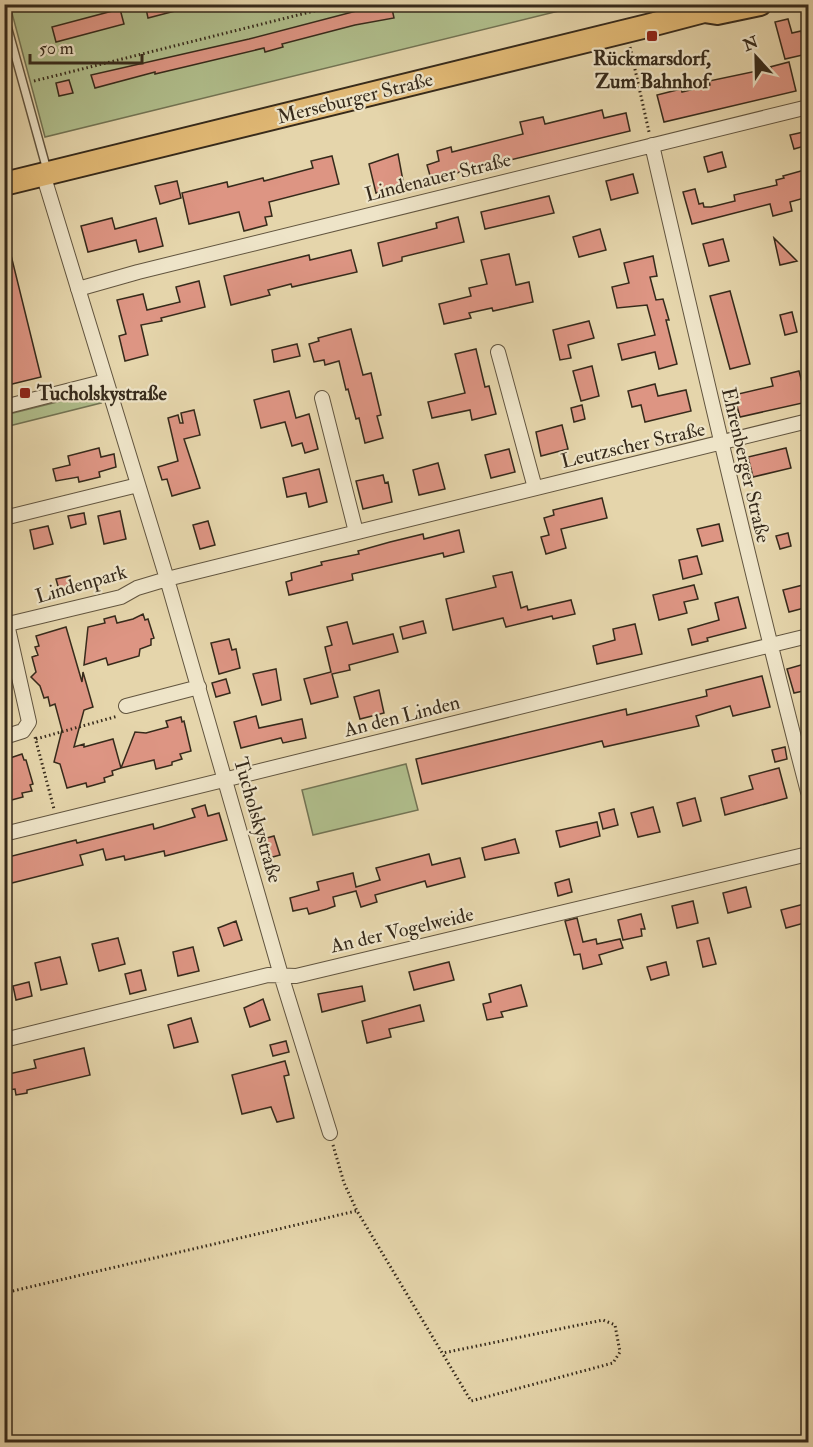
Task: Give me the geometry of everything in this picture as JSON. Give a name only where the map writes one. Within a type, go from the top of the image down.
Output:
[{"type":"main road","name":"Merseburger Straße","points":[[4,184],[626,31],[710,8],[717,13],[760,4]]},
{"type":"street","name":"Lindenauer Straße","points":[[78,289],[161,266],[808,107]]},
{"type":"street","name":"Ehrenberger Straße","points":[[652,145],[721,444],[808,792]]},
{"type":"street","name":"Tucholskystraße","points":[[45,173],[199,687],[281,975],[330,1133]]},
{"type":"street","points":[[498,352],[535,488]]},
{"type":"street","points":[[4,407],[106,381]]},
{"type":"street","points":[[322,398],[356,532]]},
{"type":"street","name":"Leutzscher Straße","points":[[167,579],[808,421]]},
{"type":"street","points":[[4,518],[138,485]]},
{"type":"street","name":"Lindenpark","points":[[26,727],[29,722],[6,625],[121,597],[137,588],[167,579]]},
{"type":"street","name":"An den Linden","points":[[4,834],[808,636]]},
{"type":"street","points":[[126,706],[199,687]]},
{"type":"street","points":[[4,737],[19,733],[26,727]]},
{"type":"street","name":"An der Vogelweide","points":[[4,1040],[268,975],[296,976],[808,854]]},
{"type":"lane","points":[[4,15],[45,173]]},
{"type":"path","points":[[23,84],[342,4]]},
{"type":"path","points":[[626,31],[652,145]]},
{"type":"path","points":[[36,739],[118,717],[126,706]]},
{"type":"path","points":[[26,727],[36,739],[56,821]]},
{"type":"path","points":[[330,1133],[344,1184],[357,1211],[471,1401],[613,1363],[620,1352],[615,1325],[603,1320],[443,1353]]},
{"type":"path","points":[[4,1293],[357,1211]]},
{"type":"green space","points":[[5,4],[583,5],[45,137],[12,13],[5,14]]},
{"type":"green space","points":[[85,395],[97,398],[101,403],[5,427],[5,415]]},
{"type":"green space","points":[[406,764],[418,810],[313,835],[302,790]]},
{"type":"building","points":[[145,4],[183,4],[183,9],[148,18]]},
{"type":"building","points":[[383,4],[391,4],[394,18],[355,25],[282,44],[283,47],[265,52],[264,48],[95,88],[91,75],[249,39]]},
{"type":"building","points":[[120,9],[124,24],[56,42],[52,27]]},
{"type":"building","points":[[788,19],[792,33],[801,31],[807,54],[785,59],[775,22]]},
{"type":"building","points":[[789,62],[796,91],[664,122],[657,95],[710,85],[709,81]]},
{"type":"building","points":[[69,80],[73,93],[59,96],[56,83]]},
{"type":"building","points":[[602,110],[604,118],[626,113],[630,131],[431,179],[427,165],[439,161],[437,151],[451,147],[452,152],[523,134],[520,122],[543,117],[545,124]]},
{"type":"building","points":[[808,131],[808,145],[794,149],[790,135]]},
{"type":"building","points":[[722,152],[726,167],[708,172],[704,157]]},
{"type":"building","points":[[398,154],[404,186],[376,193],[369,164]]},
{"type":"building","points":[[332,156],[339,184],[269,202],[272,216],[265,217],[267,225],[244,231],[239,212],[189,224],[182,193],[227,182],[228,187],[263,178],[264,181],[313,168],[311,161]]},
{"type":"building","points":[[808,169],[808,197],[790,202],[792,211],[773,216],[770,204],[692,224],[683,192],[695,189],[699,204],[703,203],[704,207],[711,207],[735,201],[734,195],[777,185],[776,180],[784,178],[783,176]]},
{"type":"building","points":[[633,174],[638,193],[611,200],[606,181]]},
{"type":"building","points":[[177,181],[181,198],[160,204],[155,186]]},
{"type":"building","points":[[549,196],[554,213],[485,229],[481,212]]},
{"type":"building","points":[[458,217],[464,242],[402,257],[402,261],[383,266],[378,243],[437,228],[436,223]]},
{"type":"building","points":[[112,218],[115,229],[156,218],[163,246],[139,252],[136,240],[88,252],[81,226]]},
{"type":"building","points":[[600,229],[606,250],[579,257],[573,237]]},
{"type":"building","points":[[774,238],[797,261],[780,265]]},
{"type":"building","points":[[723,239],[729,261],[709,266],[703,244]]},
{"type":"building","points":[[4,247],[9,247],[41,377],[4,386]]},
{"type":"building","points":[[351,250],[357,272],[292,287],[291,284],[268,290],[270,295],[231,305],[224,276],[309,255],[310,260]]},
{"type":"building","points":[[509,254],[516,285],[529,282],[533,302],[493,311],[492,308],[469,313],[471,318],[444,324],[439,304],[471,296],[469,288],[487,284],[481,260]]},
{"type":"building","points":[[653,256],[657,276],[650,277],[656,300],[663,299],[677,364],[659,369],[655,352],[622,360],[618,344],[655,335],[647,305],[617,308],[612,287],[629,283],[624,263]]},
{"type":"building","points":[[199,281],[205,307],[161,318],[162,321],[141,325],[148,355],[125,361],[119,336],[126,334],[117,300],[143,294],[147,310],[180,302],[176,287]]},
{"type":"building","points":[[730,291],[750,364],[730,369],[710,296]]},
{"type":"building","points":[[792,312],[797,332],[785,335],[780,315]]},
{"type":"building","points":[[589,321],[594,338],[568,345],[571,358],[560,360],[553,330]]},
{"type":"building","points":[[351,329],[363,375],[371,373],[381,415],[377,416],[383,438],[365,443],[359,418],[356,419],[348,389],[346,390],[339,361],[325,365],[324,360],[314,362],[309,344],[319,341],[318,338]]},
{"type":"building","points":[[297,344],[300,356],[274,362],[272,350]]},
{"type":"building","points":[[476,349],[485,387],[489,386],[496,414],[472,420],[470,410],[432,418],[428,402],[465,393],[455,354]]},
{"type":"building","points":[[592,366],[599,396],[581,401],[573,371]]},
{"type":"building","points":[[799,371],[807,402],[740,417],[734,395],[773,386],[771,378]]},
{"type":"building","points":[[655,384],[658,396],[686,390],[691,411],[645,422],[641,405],[632,407],[628,391]]},
{"type":"building","points":[[289,391],[296,418],[309,414],[318,449],[305,453],[302,443],[292,446],[285,422],[261,428],[254,400]]},
{"type":"building","points":[[582,405],[585,419],[574,422],[571,408]]},
{"type":"building","points":[[194,410],[200,435],[184,439],[200,488],[172,496],[167,479],[162,480],[158,467],[178,461],[168,418],[178,415],[180,423],[183,423],[181,413]]},
{"type":"building","points":[[562,425],[568,449],[541,456],[536,432]]},
{"type":"building","points":[[99,448],[101,457],[114,454],[116,467],[99,472],[100,477],[79,482],[78,477],[56,481],[53,469],[70,465],[68,456]]},
{"type":"building","points":[[786,448],[791,468],[753,477],[748,457]]},
{"type":"building","points":[[509,449],[515,472],[491,478],[485,455]]},
{"type":"building","points":[[438,463],[445,489],[419,495],[413,470]]},
{"type":"building","points":[[319,469],[327,502],[309,507],[306,493],[287,497],[283,478]]},
{"type":"building","points":[[383,475],[385,483],[388,482],[392,502],[363,509],[356,481]]},
{"type":"building","points":[[602,498],[607,518],[561,529],[566,548],[546,554],[541,537],[549,535],[544,518],[554,515],[553,510]]},
{"type":"building","points":[[120,511],[126,539],[104,544],[98,516]]},
{"type":"building","points":[[84,513],[86,524],[71,528],[68,516]]},
{"type":"building","points":[[208,521],[215,545],[200,549],[193,525]]},
{"type":"building","points":[[719,524],[723,541],[702,546],[697,529]]},
{"type":"building","points":[[48,526],[53,544],[34,549],[30,530]]},
{"type":"building","points":[[459,530],[464,552],[444,557],[443,553],[352,574],[353,580],[289,595],[286,582],[292,580],[291,573],[322,565],[321,562],[359,554],[358,551],[390,542],[423,534],[424,539]]},
{"type":"building","points":[[788,533],[791,546],[780,549],[776,536]]},
{"type":"building","points":[[697,556],[702,574],[683,579],[679,560]]},
{"type":"building","points":[[512,572],[521,608],[527,606],[528,610],[571,600],[575,614],[553,619],[552,616],[506,627],[503,618],[453,630],[446,599],[496,587],[493,576]]},
{"type":"building","points":[[70,576],[73,590],[60,593],[56,579]]},
{"type":"building","points":[[694,585],[698,599],[684,602],[687,613],[659,620],[653,595]]},
{"type":"building","points":[[803,585],[808,607],[789,612],[783,590]]},
{"type":"building","points":[[738,597],[746,628],[707,638],[708,641],[692,645],[688,629],[719,620],[715,603]]},
{"type":"building","points":[[143,614],[145,620],[148,619],[154,638],[151,639],[151,645],[140,649],[139,656],[108,665],[106,658],[84,665],[88,627],[105,623],[104,619],[115,616],[117,623]]},
{"type":"building","points":[[423,621],[426,633],[403,639],[400,627]]},
{"type":"building","points":[[347,622],[353,644],[393,634],[398,652],[349,665],[350,670],[332,674],[338,697],[311,704],[304,679],[331,672],[325,647],[332,645],[327,627]]},
{"type":"building","points":[[635,624],[642,654],[597,664],[593,646],[615,640],[613,629]]},
{"type":"building","points":[[66,627],[82,682],[83,672],[93,707],[84,710],[74,747],[84,744],[84,747],[113,739],[121,768],[112,771],[113,775],[104,778],[105,782],[87,787],[86,783],[67,788],[60,764],[54,762],[62,730],[55,704],[50,706],[48,697],[44,698],[40,686],[31,677],[36,672],[32,657],[38,655],[35,647],[39,646],[36,636]]},
{"type":"building","points":[[229,639],[232,650],[236,649],[240,668],[219,674],[211,643]]},
{"type":"building","points":[[808,663],[808,690],[794,693],[787,669]]},
{"type":"building","points":[[276,669],[281,700],[262,705],[253,674]]},
{"type":"building","points":[[762,676],[770,707],[733,716],[730,706],[696,716],[699,726],[604,747],[602,741],[422,784],[416,759],[626,709],[627,715],[707,696],[706,690]]},
{"type":"building","points":[[226,679],[230,693],[216,697],[212,683]]},
{"type":"building","points":[[379,690],[384,713],[360,719],[354,697]]},
{"type":"building","points":[[256,716],[259,728],[302,719],[306,738],[283,743],[281,738],[241,748],[234,722]]},
{"type":"building","points":[[181,717],[191,751],[180,754],[182,759],[172,762],[172,765],[156,769],[154,760],[121,768],[135,732],[146,733],[168,727],[166,721]]},
{"type":"building","points":[[785,747],[787,759],[775,762],[772,750]]},
{"type":"building","points":[[22,754],[33,784],[30,785],[32,791],[22,793],[23,797],[4,802],[4,766],[8,765],[7,759]]},
{"type":"building","points":[[779,768],[787,798],[725,815],[721,798],[753,789],[749,776]]},
{"type":"building","points":[[695,798],[701,821],[683,826],[677,803]]},
{"type":"building","points":[[205,805],[208,816],[219,813],[227,840],[165,856],[164,851],[125,860],[124,856],[106,860],[103,849],[80,855],[83,865],[4,885],[4,858],[153,824],[154,829],[195,817],[192,809]]},
{"type":"building","points":[[653,807],[660,832],[638,837],[631,813]]},
{"type":"building","points":[[614,809],[618,825],[603,829],[599,813]]},
{"type":"building","points":[[597,822],[600,836],[560,847],[556,831]]},
{"type":"building","points":[[274,836],[280,855],[269,858],[263,839]]},
{"type":"building","points":[[515,839],[519,853],[485,860],[482,848]]},
{"type":"building","points":[[429,854],[432,865],[460,858],[465,877],[427,887],[425,881],[375,895],[377,902],[361,907],[356,891],[333,897],[335,906],[327,909],[309,914],[307,908],[293,911],[290,898],[319,890],[317,882],[353,873],[356,887],[380,880],[376,868]]},
{"type":"building","points":[[569,879],[572,892],[558,896],[555,883]]},
{"type":"building","points":[[746,887],[751,907],[728,913],[723,893]]},
{"type":"building","points":[[693,901],[698,923],[677,928],[672,906]]},
{"type":"building","points":[[808,903],[808,922],[786,928],[781,910]]},
{"type":"building","points":[[641,914],[645,929],[641,929],[642,936],[623,940],[618,920]]},
{"type":"building","points":[[577,918],[583,942],[596,939],[597,944],[620,939],[623,948],[599,955],[602,964],[583,969],[580,954],[574,955],[565,921]]},
{"type":"building","points":[[236,921],[242,940],[224,946],[218,928]]},
{"type":"building","points":[[118,938],[125,964],[99,971],[92,944]]},
{"type":"building","points":[[709,938],[716,964],[703,967],[697,941]]},
{"type":"building","points":[[193,947],[199,971],[178,976],[173,952]]},
{"type":"building","points":[[60,957],[67,984],[41,990],[35,963]]},
{"type":"building","points":[[449,962],[454,980],[414,990],[409,972]]},
{"type":"building","points":[[666,962],[669,975],[651,980],[647,967]]},
{"type":"building","points":[[141,970],[146,990],[130,994],[125,974]]},
{"type":"building","points":[[29,982],[32,996],[16,1000],[13,986]]},
{"type":"building","points":[[521,985],[527,1006],[501,1012],[503,1017],[487,1020],[483,1004],[491,1002],[489,994]]},
{"type":"building","points":[[362,986],[365,1001],[322,1012],[318,994]]},
{"type":"building","points":[[263,999],[270,1020],[250,1027],[244,1008]]},
{"type":"building","points":[[420,1005],[424,1021],[389,1029],[391,1037],[367,1043],[362,1021]]},
{"type":"building","points":[[191,1018],[198,1042],[174,1048],[168,1025]]},
{"type":"building","points":[[286,1041],[289,1052],[273,1056],[270,1045]]},
{"type":"building","points":[[84,1048],[90,1075],[27,1090],[27,1093],[16,1095],[15,1089],[8,1090],[4,1075],[36,1068],[34,1060]]},
{"type":"building","points":[[285,1061],[289,1075],[284,1076],[294,1118],[277,1122],[271,1107],[242,1114],[232,1075]]},
{"type":"place","name":"Rückmarsdorf, Zum Bahnhof","points":[[652,36]]},
{"type":"place","name":"Tucholskystraße","points":[[25,393]]}]
